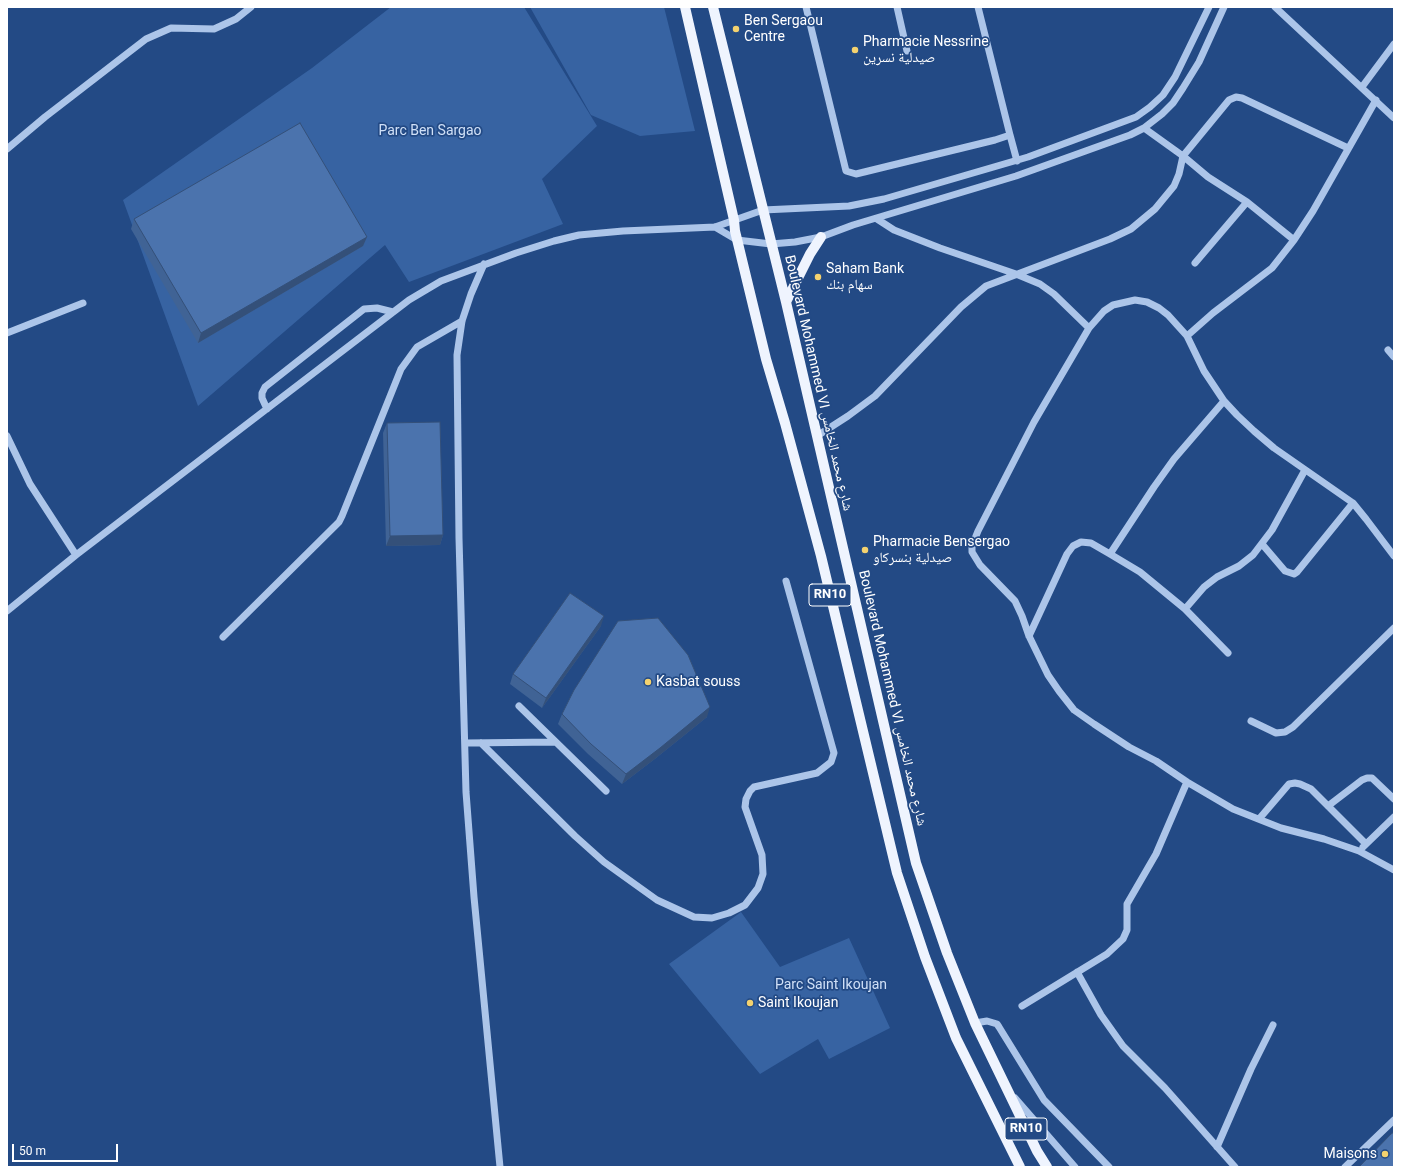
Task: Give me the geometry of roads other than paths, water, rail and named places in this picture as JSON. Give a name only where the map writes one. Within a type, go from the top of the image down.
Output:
[{"type":"main road","name":"RN10","points":[[686,7],[734,220],[737,240],[766,359],[821,556],[897,873],[925,957],[956,1038],[1017,1166]]},
{"type":"main road","name":"Boulevard Mohammed VI شارع محمد الخامس","points":[[713,7],[786,302],[916,863],[947,953],[975,1023],[1037,1151],[1047,1167]]},
{"type":"main road","points":[[786,302],[807,260],[821,237]]},
{"type":"street","points":[[7,149],[45,117],[146,39],[171,28],[214,29],[236,19],[251,7]]},
{"type":"street","points":[[806,7],[846,171],[856,174],[877,170],[1010,135]]},
{"type":"street","points":[[897,7],[907,51]]},
{"type":"street","points":[[978,7],[1017,161]]},
{"type":"street","points":[[7,611],[76,555],[409,300],[441,281],[484,264],[554,241],[579,235],[623,231],[715,227],[763,210],[849,206],[884,199],[1017,161],[1136,116],[1150,107],[1163,95],[1175,77],[1209,7]]},
{"type":"street","points":[[715,227],[737,240],[771,244],[795,242],[821,237],[853,225],[1016,176],[1144,128],[1173,103],[1183,88],[1198,62],[1224,7]]},
{"type":"street","points":[[1275,7],[1394,118]]},
{"type":"street","points":[[1362,87],[1394,44]]},
{"type":"street","points":[[817,436],[875,396],[961,307],[986,286],[1110,239],[1131,229],[1155,209],[1174,186],[1179,174],[1183,156],[1229,100],[1236,97],[1242,98],[1348,148]]},
{"type":"street","points":[[1187,336],[1213,313],[1272,268],[1294,240],[1313,211],[1376,100]]},
{"type":"street","points":[[1144,128],[1183,156],[1208,177],[1247,202],[1294,240]]},
{"type":"street","points":[[1195,263],[1247,202]]},
{"type":"street","points":[[877,219],[894,230],[1040,284],[1054,294],[1089,328]]},
{"type":"street","points":[[484,264],[471,294],[462,322],[457,362],[459,538],[466,792],[474,898],[500,1167]]},
{"type":"street","points":[[1394,556],[1353,503],[1305,470],[1254,431],[1224,401],[1204,370],[1187,336],[1168,315],[1160,308],[1147,302],[1135,300],[1113,304],[1104,311],[1089,328],[1034,422],[978,531],[972,546],[972,552],[980,564],[1015,601],[1029,636],[1048,675],[1074,710],[1130,747],[1156,761],[1187,782],[1233,809],[1281,828],[1324,839],[1359,851],[1394,870]]},
{"type":"street","points":[[7,334],[83,303]]},
{"type":"street","points":[[267,409],[262,398],[262,393],[265,386],[364,310],[377,308],[394,312]]},
{"type":"street","points":[[223,637],[339,522],[401,369],[417,347],[462,322]]},
{"type":"street","points":[[1388,350],[1394,357]]},
{"type":"street","points":[[1110,554],[1174,459],[1224,401]]},
{"type":"street","points":[[7,436],[30,484],[76,555]]},
{"type":"street","points":[[1185,609],[1204,587],[1217,577],[1239,566],[1253,555],[1262,544],[1282,512],[1305,470]]},
{"type":"street","points":[[1262,544],[1284,571],[1294,574],[1353,503]]},
{"type":"street","points":[[1029,636],[1067,554],[1073,546],[1081,542],[1091,543],[1140,572],[1185,609],[1228,653]]},
{"type":"street","points":[[481,743],[575,836],[604,862],[656,900],[694,917],[712,918],[729,913],[745,904],[758,888],[763,874],[762,855],[745,807],[746,799],[750,791],[754,787],[817,773],[831,762],[834,753],[786,582]]},
{"type":"street","points":[[1251,721],[1276,733],[1285,732],[1293,727],[1394,628]]},
{"type":"street","points":[[520,706],[606,791]]},
{"type":"street","points":[[465,743],[556,742]]},
{"type":"street","points":[[1328,806],[1362,780],[1367,778],[1372,778],[1394,799]]},
{"type":"street","points":[[1022,1006],[1107,954],[1124,939],[1127,930],[1126,914],[1128,904],[1156,854],[1187,782]]},
{"type":"street","points":[[1259,819],[1289,784],[1295,783],[1311,789],[1366,844]]},
{"type":"street","points":[[1359,851],[1394,817]]},
{"type":"street","points":[[1077,972],[1101,1015],[1123,1046],[1165,1088],[1235,1167]]},
{"type":"street","points":[[975,1023],[987,1021],[996,1024],[999,1027],[1044,1100],[1109,1167]]},
{"type":"street","points":[[1217,1147],[1251,1069],[1273,1025]]},
{"type":"street","points":[[1007,1090],[1075,1167]]},
{"type":"street","points":[[1345,1167],[1394,1120]]},
{"type":"place","name":"Ben Sergaou Centre","points":[[736,29]]},
{"type":"place","name":"Pharmacie Nessrine صيدلية نسرين","points":[[855,50]]},
{"type":"place","name":"Saham Bank سهام بنك","points":[[818,277]]},
{"type":"place","name":"Pharmacie Bensergao صيدلية بنسركاو","points":[[865,550]]},
{"type":"place","name":"Kasbat souss","points":[[648,682]]},
{"type":"place","name":"Saint Ikoujan","points":[[750,1003]]},
{"type":"place","name":"Maisons","points":[[1385,1154]]},
{"type":"park label","name":"Parc Ben Sargao","points":[[430,131]]},
{"type":"park label","name":"Parc Saint Ikoujan","points":[[831,985]]}]
